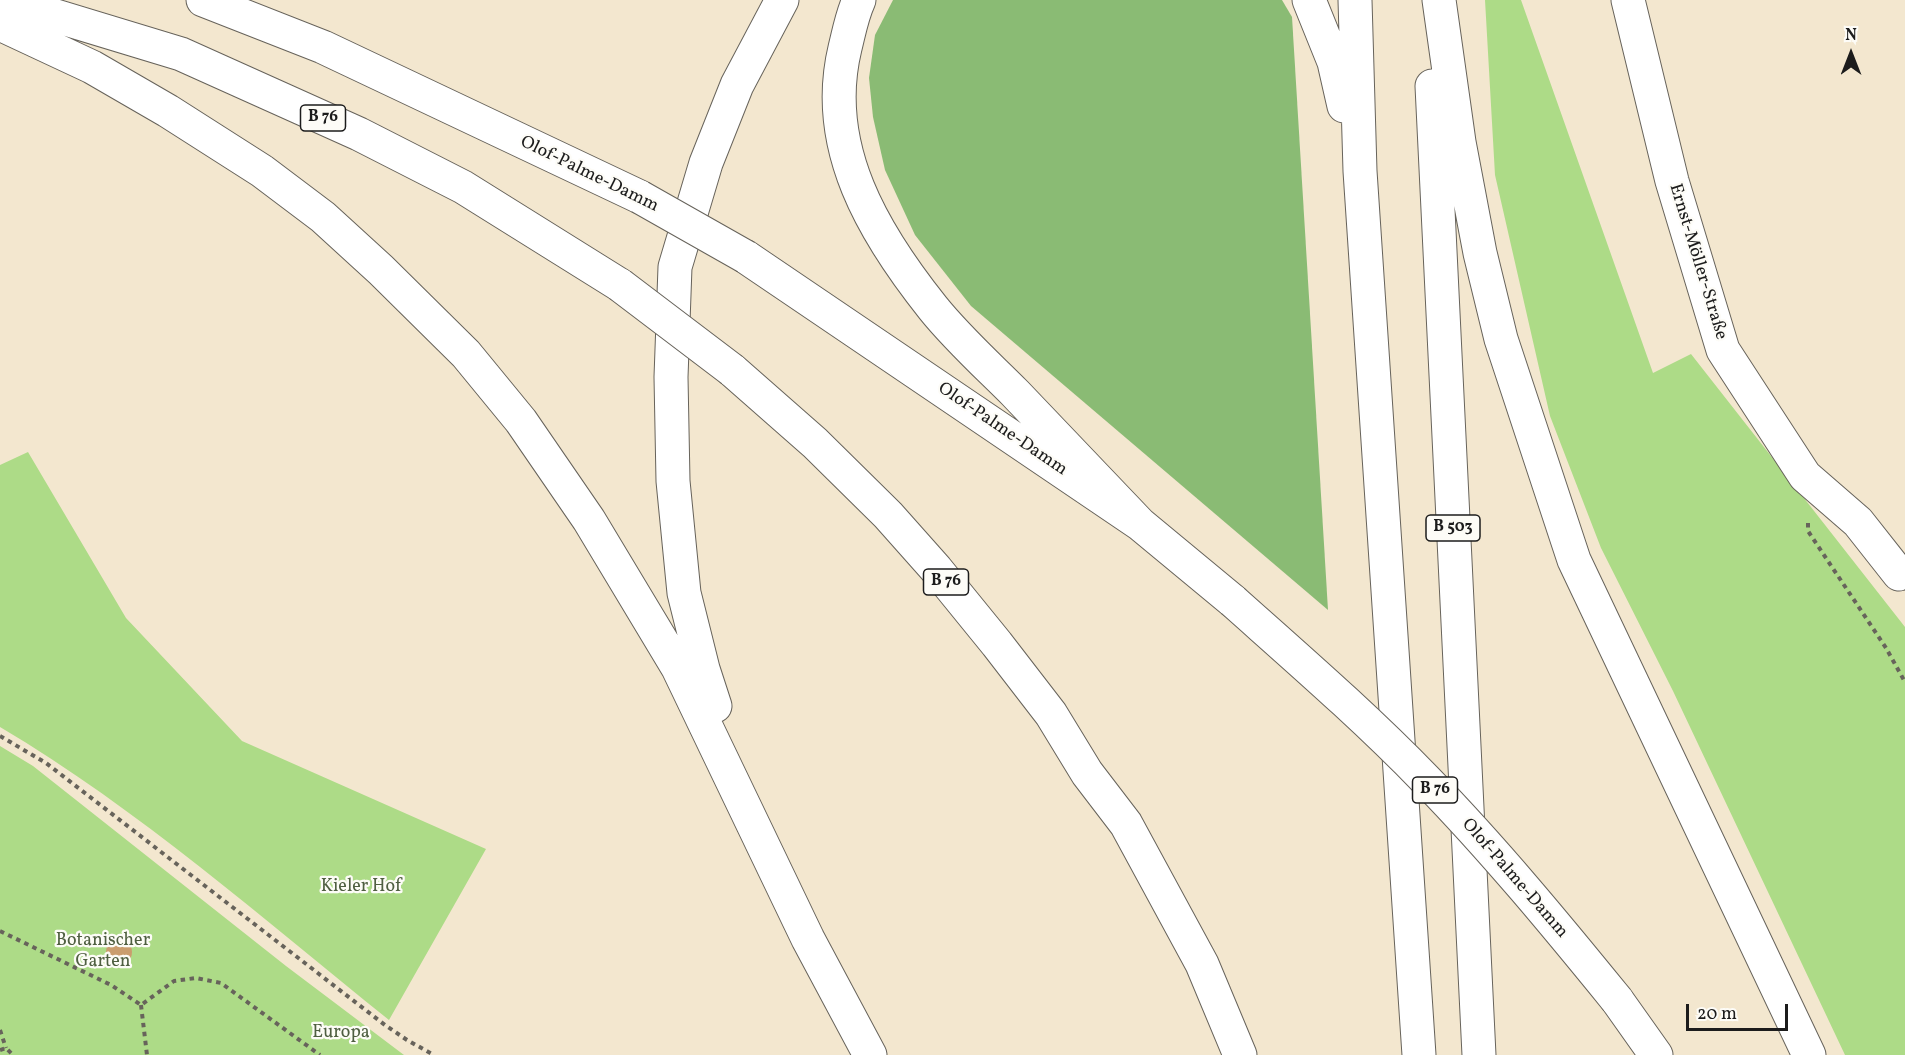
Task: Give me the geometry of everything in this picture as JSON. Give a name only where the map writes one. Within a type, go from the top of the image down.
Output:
[{"type":"main road","name":"B 76","points":[[3,0],[181,54],[359,134],[463,187],[620,285],[732,370],[815,443],[888,515],[936,569],[1051,714],[1087,772],[1126,824],[1202,964],[1240,1055]]},
{"type":"main road","name":"Olof-Palme-Damm","points":[[203,0],[323,47],[640,197],[746,257],[1140,524],[1233,601],[1334,691],[1426,780],[1517,878],[1617,1000],[1656,1055]]},
{"type":"main road","points":[[747,811],[703,669],[684,593],[671,438],[670,377],[675,267],[706,163],[737,85],[782,0]]},
{"type":"main road","points":[[859,0],[854,9],[842,62],[838,103],[846,151],[862,200],[892,253],[934,310],[1140,524]]},
{"type":"main road","points":[[1309,0],[1334,62],[1360,171]]},
{"type":"main road","points":[[1355,0],[1360,171],[1419,1055]]},
{"type":"main road","name":"B 503","points":[[1428,0],[1479,1055]]},
{"type":"main road","points":[[1439,0],[1459,142],[1480,253],[1501,339],[1574,560],[1809,1055]]},
{"type":"main road","name":"Ernst-Möller-Straße","points":[[1628,0],[1672,181],[1723,350],[1805,476],[1858,522],[1899,574]]},
{"type":"main road","points":[[0,24],[92,67],[168,111],[262,171],[323,217],[381,270],[466,354],[521,421],[589,520],[678,668],[808,939],[870,1055]]},
{"type":"path","points":[[1805,476],[1808,531],[1886,648],[1905,682]]},
{"type":"path","points":[[0,736],[46,764],[385,1025],[434,1055]]},
{"type":"path","points":[[0,931],[111,986],[141,1005]]},
{"type":"path","points":[[141,1005],[174,981],[196,978],[221,983],[320,1055]]},
{"type":"path","points":[[141,1005],[147,1055]]},
{"type":"path","points":[[0,1030],[6,1048],[12,1055]]},
{"type":"path","points":[[0,1050],[6,1048]]},
{"type":"green space","points":[[893,0],[1282,0],[1292,17],[1328,610],[971,306],[915,235],[885,170],[873,117],[869,78],[875,35]]},
{"type":"green space","points":[[1485,0],[1521,0],[1653,373],[1691,354],[1905,627],[1905,1055],[1845,1055],[1673,691],[1601,548],[1550,416],[1495,175]]},
{"type":"green space","name":"Kieler Hof","points":[[28,452],[126,618],[242,741],[486,849],[389,1020],[151,830],[52,759],[0,727],[0,465]]},
{"type":"green space","name":"Botanischer Garten","points":[[0,746],[33,766],[286,966],[404,1055],[0,1055]]},
{"type":"building","points":[[119,939],[128,943],[132,952],[128,961],[119,965],[110,961],[106,952],[110,943]]},
{"type":"park label","name":"Europa","points":[[341,1034]]}]
